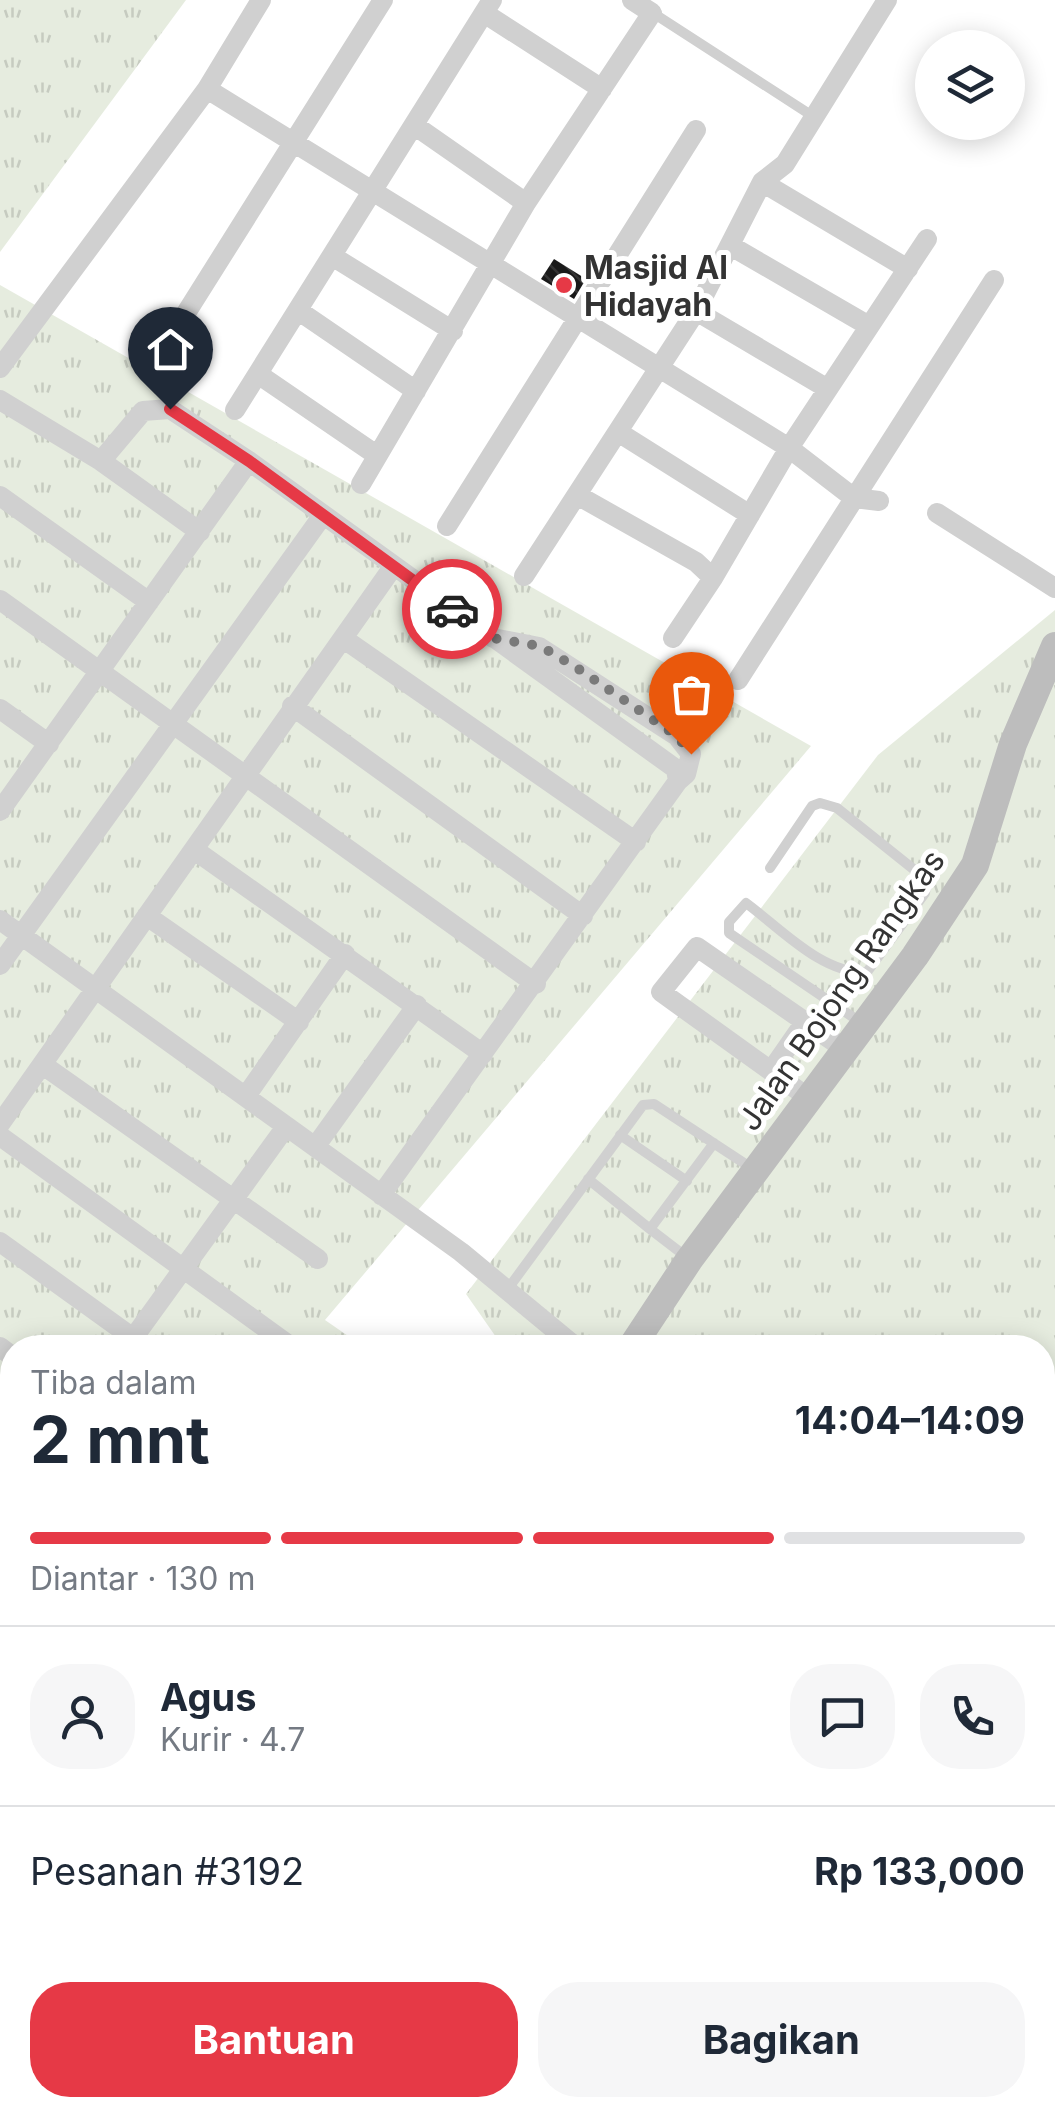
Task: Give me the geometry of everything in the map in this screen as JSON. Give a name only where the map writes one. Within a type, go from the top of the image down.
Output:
[{"type":"main road","name":"Jalan Bojong Rangkas","points":[[640,1335],[689,1260],[846,1050],[974,865],[1013,744],[1055,646]]},
{"type":"street","points":[[0,368],[207,89],[261,0]]},
{"type":"street","points":[[154,364],[383,0]]},
{"type":"street","points":[[361,484],[375,454],[453,331],[526,202],[652,13],[632,0]]},
{"type":"street","points":[[524,576],[696,311],[762,182],[785,164],[887,0]]},
{"type":"street","points":[[235,410],[488,7],[602,88]]},
{"type":"street","points":[[207,89],[789,448],[854,498],[878,500]]},
{"type":"street","points":[[414,125],[526,202]]},
{"type":"street","points":[[447,526],[696,130]]},
{"type":"street","points":[[762,182],[908,268]]},
{"type":"street","points":[[673,638],[789,448],[927,239]]},
{"type":"street","points":[[731,246],[870,326]]},
{"type":"street","points":[[332,256],[453,331]]},
{"type":"street","points":[[738,680],[994,280]]},
{"type":"street","points":[[696,311],[828,389]]},
{"type":"street","points":[[299,312],[416,392]]},
{"type":"street","points":[[258,374],[375,454]]},
{"type":"street","points":[[0,400],[101,461],[200,532]]},
{"type":"street","points":[[101,461],[132,420],[156,407],[170,409],[249,461],[669,762],[678,781],[381,1195]]},
{"type":"street","points":[[618,432],[750,515]]},
{"type":"street","points":[[0,810],[249,461]]},
{"type":"street","points":[[0,496],[149,602]]},
{"type":"street","points":[[576,496],[696,562],[712,578]]},
{"type":"street","points":[[937,513],[1055,588]]},
{"type":"street","points":[[0,965],[323,515]]},
{"type":"street","points":[[0,1124],[393,567]]},
{"type":"street","points":[[0,600],[536,984]]},
{"type":"street","points":[[344,639],[636,842]]},
{"type":"street","points":[[292,706],[584,916]]},
{"type":"street","points":[[0,709],[48,744]]},
{"type":"street","points":[[196,850],[483,1054]]},
{"type":"street","points":[[147,916],[299,1022]]},
{"type":"street","points":[[0,920],[461,1252],[561,1335]]},
{"type":"street","points":[[810,1099],[661,992],[697,947],[846,1050]]},
{"type":"street","points":[[246,1096],[345,954]]},
{"type":"street","points":[[314,1147],[416,1004]]},
{"type":"street","points":[[771,1071],[805,1022]]},
{"type":"street","points":[[43,1065],[318,1259]]},
{"type":"street","points":[[141,1335],[233,1196],[285,1128]]},
{"type":"street","points":[[0,1136],[275,1335]]},
{"type":"street","points":[[0,1242],[123,1335]]},
{"type":"lane","points":[[652,13],[814,117]]},
{"type":"lane","points":[[770,868],[812,806],[820,803],[836,808],[927,880],[925,893],[867,972],[848,973],[831,966],[746,903],[729,922],[730,933],[864,1025]]},
{"type":"lane","points":[[507,1290],[643,1105],[654,1104],[755,1171]]},
{"type":"lane","points":[[620,1135],[687,1181]]},
{"type":"lane","points":[[650,1230],[714,1143]]},
{"type":"lane","points":[[588,1178],[689,1260]]},
{"type":"green space","points":[[0,0],[186,0],[0,252]]},
{"type":"green space","points":[[0,285],[811,746],[325,1320],[347,1335],[0,1335]]},
{"type":"green space","points":[[1055,610],[1055,1335],[495,1335],[466,1294],[878,755]]},
{"type":"building","name":"Masjid Al Hidayah","points":[[554,259],[586,279],[574,299],[541,279]]},
{"type":"way so far","points":[[452,609],[492,638],[540,646],[577,668],[677,736],[691,754]]},
{"type":"place","name":"Masjid Al Hidayah","points":[[564,285]]},
{"type":"route","points":[[170,409],[249,461],[452,609]]}]
